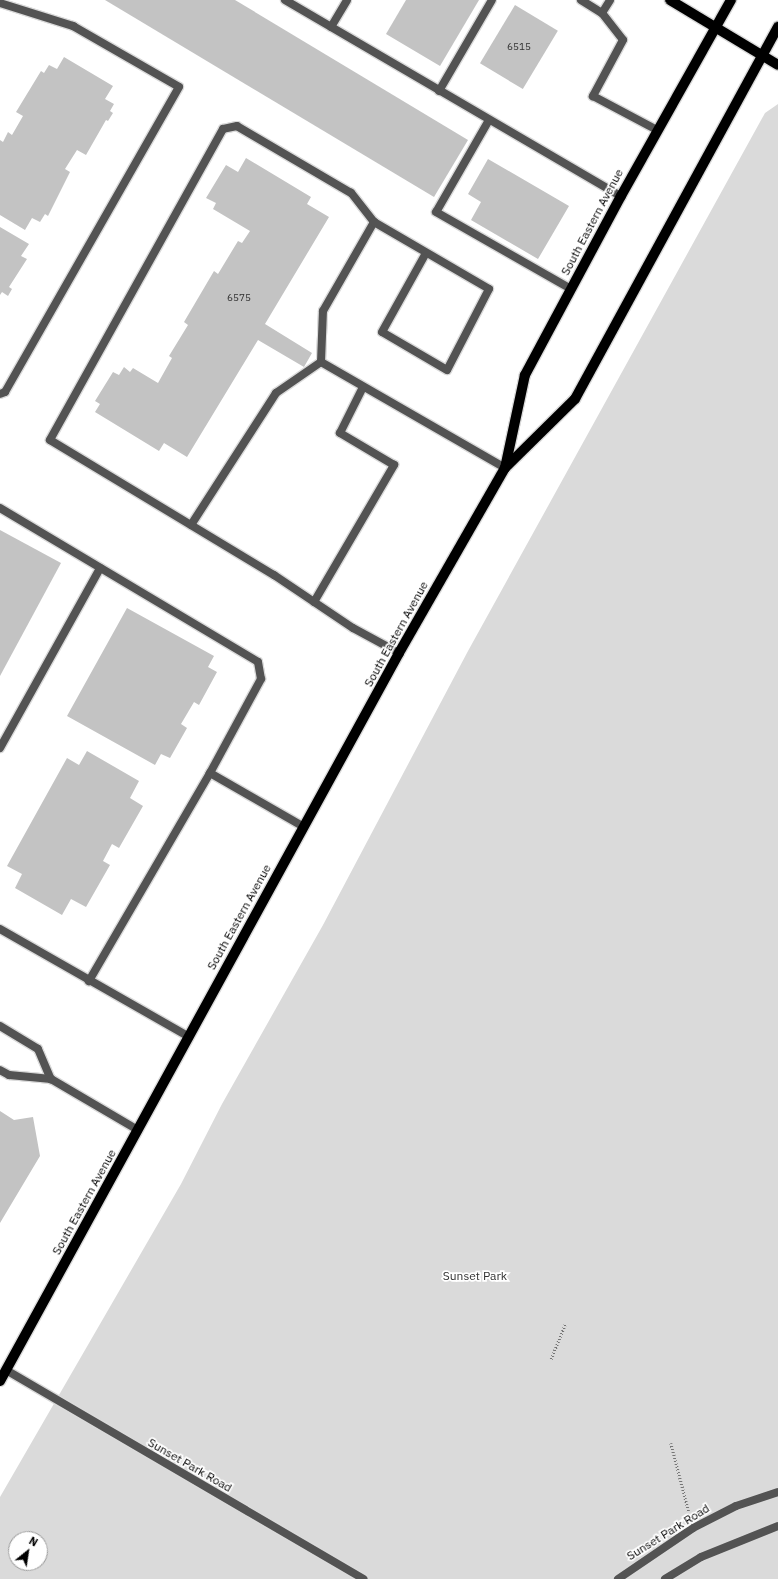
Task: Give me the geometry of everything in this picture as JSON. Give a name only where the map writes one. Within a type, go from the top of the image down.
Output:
[{"type":"main road","points":[[670,0],[778,66]]},
{"type":"main road","name":"South Eastern Avenue","points":[[505,468],[525,375],[657,130],[731,0]]},
{"type":"main road","name":"South Eastern Avenue","points":[[0,1381],[3,1368],[138,1130],[399,653],[505,468],[575,399],[778,27]]},
{"type":"street","points":[[285,0],[621,196]]},
{"type":"street","points":[[331,27],[347,0]]},
{"type":"street","points":[[439,91],[492,0]]},
{"type":"street","points":[[581,0],[602,13],[623,40],[593,96],[657,130]]},
{"type":"street","points":[[602,13],[610,0]]},
{"type":"street","points":[[0,3],[73,26],[178,87],[5,392],[0,394]]},
{"type":"street","points":[[489,120],[436,212],[571,289]]},
{"type":"street","points":[[399,653],[353,628],[191,525],[50,440],[223,129],[237,126],[351,194],[374,222],[489,289],[447,370],[382,332],[426,253]]},
{"type":"street","points":[[321,362],[323,311],[374,222]]},
{"type":"street","points":[[321,362],[505,468]]},
{"type":"street","points":[[191,525],[276,393],[321,362]]},
{"type":"street","points":[[314,602],[394,465],[340,432],[363,387]]},
{"type":"street","points":[[0,508],[258,662],[261,679],[210,773],[89,981]]},
{"type":"street","points":[[0,748],[100,568]]},
{"type":"street","points":[[210,773],[304,827]]},
{"type":"street","points":[[0,929],[188,1037]]},
{"type":"street","points":[[0,1026],[38,1048],[51,1079]]},
{"type":"street","points":[[0,1070],[9,1076],[51,1079],[138,1130]]},
{"type":"street","name":"Sunset Park Road","points":[[3,1368],[363,1579]]},
{"type":"street","name":"Sunset Park Road","points":[[618,1579],[693,1528],[736,1506],[778,1492]]},
{"type":"street","points":[[665,1579],[701,1556],[778,1526]]},
{"type":"path","points":[[551,1359],[565,1324]]},
{"type":"path","points":[[671,1443],[691,1519]]},
{"type":"green space","name":"Sunset Park","points":[[778,104],[778,1579],[0,1579],[0,1497],[181,1184],[222,1104],[323,925],[468,651],[765,113]]},
{"type":"building","points":[[105,0],[235,0],[468,140],[434,197]]},
{"type":"building","points":[[406,0],[479,0],[440,66],[386,34]]},
{"type":"building","points":[[515,5],[558,31],[523,89],[480,63]]},
{"type":"building","points":[[64,57],[113,86],[105,99],[114,104],[110,111],[113,113],[108,121],[106,120],[86,155],[77,150],[65,169],[70,172],[48,216],[45,214],[40,222],[32,218],[25,230],[0,215],[0,140],[3,142],[8,132],[12,135],[23,116],[16,112],[41,71],[44,73],[49,65],[57,69]]},
{"type":"building","points":[[246,158],[311,197],[307,204],[329,217],[265,324],[312,353],[304,367],[258,340],[187,457],[164,443],[159,451],[95,412],[100,404],[95,401],[113,372],[119,375],[124,367],[130,372],[133,368],[158,383],[172,358],[169,356],[188,325],[184,322],[214,271],[218,274],[238,241],[242,243],[250,231],[213,209],[216,203],[206,198],[226,165],[238,172]]},
{"type":"building","points":[[488,159],[569,206],[538,259],[471,220],[481,202],[468,194]]},
{"type":"building","points":[[0,227],[29,244],[21,256],[27,259],[9,287],[12,289],[8,296],[2,292],[0,295]]},
{"type":"building","points":[[0,530],[61,563],[0,676]]},
{"type":"building","points":[[127,608],[214,656],[208,667],[217,672],[199,705],[194,702],[181,724],[187,728],[170,758],[161,754],[155,765],[67,716]]},
{"type":"building","points":[[87,751],[139,781],[130,798],[143,806],[119,848],[112,844],[103,861],[110,865],[86,907],[71,899],[62,915],[15,888],[22,874],[7,866],[67,758],[79,765]]},
{"type":"building","points":[[0,1111],[14,1120],[33,1117],[40,1156],[0,1223]]}]
